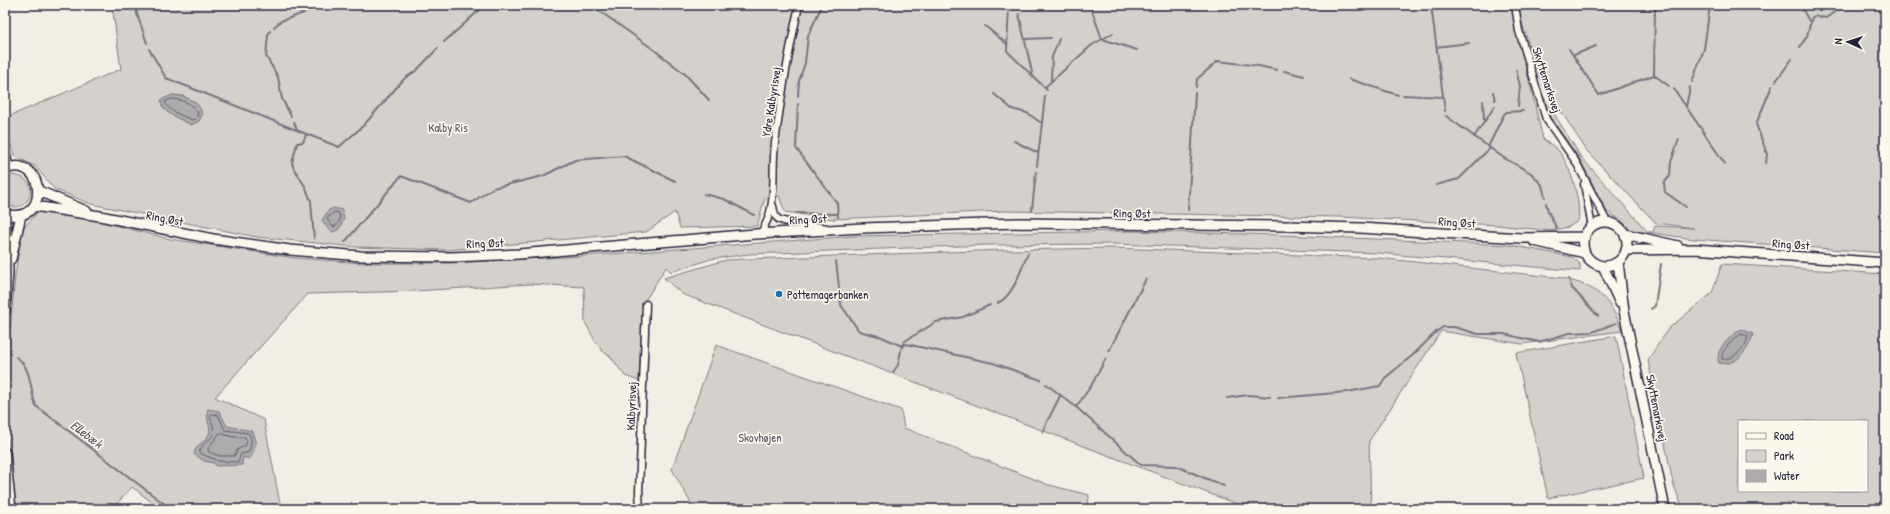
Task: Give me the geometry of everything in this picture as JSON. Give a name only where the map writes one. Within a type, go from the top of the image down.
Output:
[{"type":"main road","points":[[5,311],[8,272],[5,214],[21,215],[34,206],[39,191],[37,182],[32,174],[19,168],[7,168]]},
{"type":"main road","name":"Ring Øst","points":[[39,191],[100,216]]},
{"type":"main road","name":"Ring Øst","points":[[34,206],[100,216],[220,240],[290,250],[361,256],[518,254],[760,234],[1018,224],[1286,226],[1360,228],[1520,238],[1585,237]]},
{"type":"main road","points":[[8,272],[21,215]]},
{"type":"main road","points":[[1606,222],[1614,224],[1625,234],[1627,250],[1618,262],[1603,266],[1593,262],[1586,254],[1584,248],[1585,237],[1592,226],[1606,222]]},
{"type":"main road","name":"Ring Øst","points":[[1625,234],[1695,250]]},
{"type":"main road","name":"Ring Øst","points":[[1520,238],[1586,254]]},
{"type":"main road","name":"Ring Øst","points":[[1627,250],[1695,250],[1885,263]]},
{"type":"main road","name":"Skyttemarksvej","points":[[1618,262],[1624,311],[1665,509]]},
{"type":"main road","name":"Skyttemarksvej","points":[[1603,266],[1624,311]]},
{"type":"main road","points":[[5,453],[11,509]]},
{"type":"street","name":"Ydre Kalbyrisvej","points":[[760,234],[770,217],[775,145],[799,5]]},
{"type":"street","name":"Skyttemarksvej","points":[[1514,5],[1519,31],[1546,119],[1576,162],[1606,222]]},
{"type":"street","points":[[5,149],[7,168]]},
{"type":"street","name":"Skyttemarksvej","points":[[1583,177],[1592,226]]},
{"type":"street","name":"Ydre Kalbyrisvej","points":[[772,203],[776,217],[783,222],[813,224],[835,230]]},
{"type":"street","name":"Kalbyrisvej","points":[[640,509],[639,492],[646,304]]},
{"type":"green space","name":"Kalby Ris","points":[[112,5],[1511,5],[1543,139],[1558,150],[1567,164],[1577,194],[1579,213],[1578,221],[1568,227],[1551,231],[1497,225],[1340,217],[1003,211],[833,219],[785,212],[779,196],[765,198],[757,226],[680,228],[675,212],[646,232],[448,250],[355,247],[257,237],[91,204],[54,189],[35,166],[14,156],[5,124],[5,118],[121,69]],"holes":[[[172,95],[184,96],[202,115],[199,121],[191,125],[173,115],[163,107]]]},
{"type":"green space","points":[[1519,5],[1885,5],[1885,253],[1694,239],[1631,230],[1620,219],[1607,212],[1580,159],[1550,117],[1543,96],[1581,157],[1648,232],[1653,232],[1655,226],[1694,228],[1656,223],[1587,151],[1541,81],[1519,14]]},
{"type":"green space","points":[[12,175],[22,177],[28,182],[30,196],[27,202],[21,206],[14,207],[5,204],[5,178]]},
{"type":"green space","points":[[39,211],[98,221],[170,239],[295,258],[362,263],[450,263],[583,256],[854,236],[1130,231],[1282,235],[1511,245],[1572,257],[1580,264],[1580,271],[1378,253],[1113,244],[988,245],[749,254],[711,259],[671,272],[666,267],[643,304],[639,381],[625,376],[610,356],[603,352],[595,341],[585,322],[584,287],[530,284],[414,291],[308,294],[215,397],[264,420],[281,509],[161,509],[132,487],[112,509],[15,509],[7,437],[6,377],[15,276],[22,229]]},
{"type":"green space","points":[[1113,248],[1378,258],[1562,278],[1584,285],[1601,295],[1613,310],[1622,331],[1522,344],[1441,331],[1369,441],[1371,509],[1250,509],[682,294],[664,278],[726,260],[1006,250]]},
{"type":"green space","points":[[1722,264],[1885,274],[1885,509],[1683,509],[1673,483],[1648,360],[1668,329],[1712,293]]},
{"type":"green space","points":[[1616,336],[1644,478],[1548,498],[1516,353]]},
{"type":"green space","name":"Skovhøjen","points":[[716,345],[901,410],[904,428],[1049,485],[1089,495],[1088,509],[694,509],[672,469]]},
{"type":"water","points":[[172,95],[182,96],[195,102],[201,110],[202,115],[199,121],[191,125],[173,116],[164,109],[161,100]]},
{"type":"water","points":[[334,208],[342,210],[344,219],[339,229],[334,232],[329,230],[322,220],[329,210]]},
{"type":"water","points":[[1741,329],[1753,334],[1749,345],[1736,360],[1725,364],[1719,363],[1718,358],[1721,348]]},
{"type":"water","points":[[208,409],[219,411],[227,426],[252,431],[256,444],[249,459],[243,457],[242,465],[216,466],[214,463],[204,461],[194,454],[196,448],[208,437],[210,432],[207,417]]},
{"type":"waterway","points":[[136,5],[137,14],[147,43]]},
{"type":"waterway","points":[[299,5],[306,10]]},
{"type":"waterway","points":[[274,27],[281,21],[304,13],[308,5]]},
{"type":"waterway","points":[[444,42],[485,5]]},
{"type":"waterway","points":[[591,5],[653,49],[685,74],[709,100]]},
{"type":"waterway","points":[[798,96],[799,81],[805,63],[808,36],[822,5]]},
{"type":"waterway","points":[[1009,5],[1007,51],[1047,90]]},
{"type":"waterway","points":[[1090,5],[1102,39],[1137,50]]},
{"type":"waterway","points":[[1431,5],[1445,111]]},
{"type":"waterway","points":[[1655,5],[1654,75],[1669,86]]},
{"type":"waterway","points":[[1692,82],[1704,49],[1710,5]]},
{"type":"waterway","points":[[1800,5],[1809,21]]},
{"type":"waterway","points":[[1800,47],[1807,36],[1812,17],[1817,16],[1826,18],[1844,5]]},
{"type":"waterway","points":[[1019,14],[1033,77]]},
{"type":"waterway","points":[[985,26],[1007,44]]},
{"type":"waterway","points":[[270,31],[268,35],[266,56],[278,77],[282,99],[291,116]]},
{"type":"waterway","points":[[1045,87],[1092,45],[1113,33]]},
{"type":"waterway","points":[[1025,39],[1051,38]]},
{"type":"waterway","points":[[1051,81],[1052,57],[1059,39]]},
{"type":"waterway","points":[[1436,47],[1469,43]]},
{"type":"waterway","points":[[1574,55],[1596,46]]},
{"type":"waterway","points":[[149,49],[166,78],[339,147],[363,126],[404,79],[417,70],[438,48]]},
{"type":"waterway","points":[[1569,49],[1599,95],[1654,75]]},
{"type":"waterway","points":[[1776,81],[1792,59]]},
{"type":"waterway","points":[[1196,87],[1197,79],[1218,61],[1259,66],[1277,70]]},
{"type":"waterway","points":[[1516,70],[1520,86],[1518,106]]},
{"type":"waterway","points":[[1284,71],[1304,76]]},
{"type":"waterway","points":[[1349,79],[1398,95]]},
{"type":"waterway","points":[[1766,163],[1767,154],[1756,124],[1772,86]]},
{"type":"waterway","points":[[1686,107],[1690,87]]},
{"type":"waterway","points":[[1674,89],[1725,164]]},
{"type":"waterway","points":[[1493,92],[1495,100]]},
{"type":"waterway","points":[[1188,210],[1195,93]]},
{"type":"waterway","points":[[994,94],[1012,109],[1027,113],[1040,122]]},
{"type":"waterway","points":[[1403,95],[1443,97]]},
{"type":"waterway","points":[[1037,166],[1045,96]]},
{"type":"waterway","points":[[1483,101],[1484,121]]},
{"type":"waterway","points":[[798,104],[796,148],[837,203],[838,217]]},
{"type":"waterway","points":[[1474,137],[1495,106]]},
{"type":"waterway","points":[[1488,147],[1506,112],[1523,111]]},
{"type":"waterway","points":[[1446,116],[1504,158],[1531,173],[1542,185],[1545,197]]},
{"type":"waterway","points":[[294,122],[297,130]]},
{"type":"waterway","points":[[306,135],[303,142],[297,143],[292,163],[294,169],[305,186],[311,201],[314,239]]},
{"type":"waterway","points":[[1679,139],[1671,162],[1670,176],[1664,183],[1665,192],[1686,207]]},
{"type":"waterway","points":[[1014,141],[1038,153]]},
{"type":"waterway","points":[[1436,185],[1459,179],[1490,148]]},
{"type":"waterway","points":[[345,242],[401,176],[471,203],[493,188],[543,176],[575,160],[624,156],[675,181]]},
{"type":"waterway","points":[[1032,210],[1036,172]]},
{"type":"waterway","points":[[704,194],[724,199],[754,215]]},
{"type":"waterway","points":[[1546,203],[1548,211],[1557,229]]},
{"type":"waterway","points":[[796,213],[836,214]]},
{"type":"waterway","points":[[998,303],[1004,299],[1013,288],[1028,253]]},
{"type":"waterway","points":[[836,261],[841,305],[859,331],[882,337],[902,346],[898,365],[893,372]]},
{"type":"waterway","points":[[1651,309],[1655,306],[1661,264]]},
{"type":"waterway","points":[[1109,351],[1146,279]]},
{"type":"waterway","points":[[1569,279],[1572,288],[1598,316]]},
{"type":"waterway","points":[[902,345],[905,341],[936,322],[963,317],[990,305]]},
{"type":"waterway","points":[[1278,398],[1347,392],[1380,386],[1385,378],[1413,355],[1443,327],[1454,327],[1478,334],[1504,334],[1539,342],[1569,333],[1592,332],[1616,323]]},
{"type":"waterway","points":[[902,346],[906,344],[993,363],[1041,380]]},
{"type":"waterway","name":"Ellebæk","points":[[16,357],[28,373],[36,406],[171,509]]},
{"type":"waterway","points":[[1076,407],[1091,386],[1106,358]]},
{"type":"waterway","points":[[1046,384],[1076,407],[1141,465],[1176,466],[1224,486]]},
{"type":"waterway","points":[[1227,398],[1248,395],[1270,397]]},
{"type":"waterway","points":[[1043,433],[1060,396]]},
{"type":"place","name":"Pottemagerbanken","points":[[779,294]]}]
